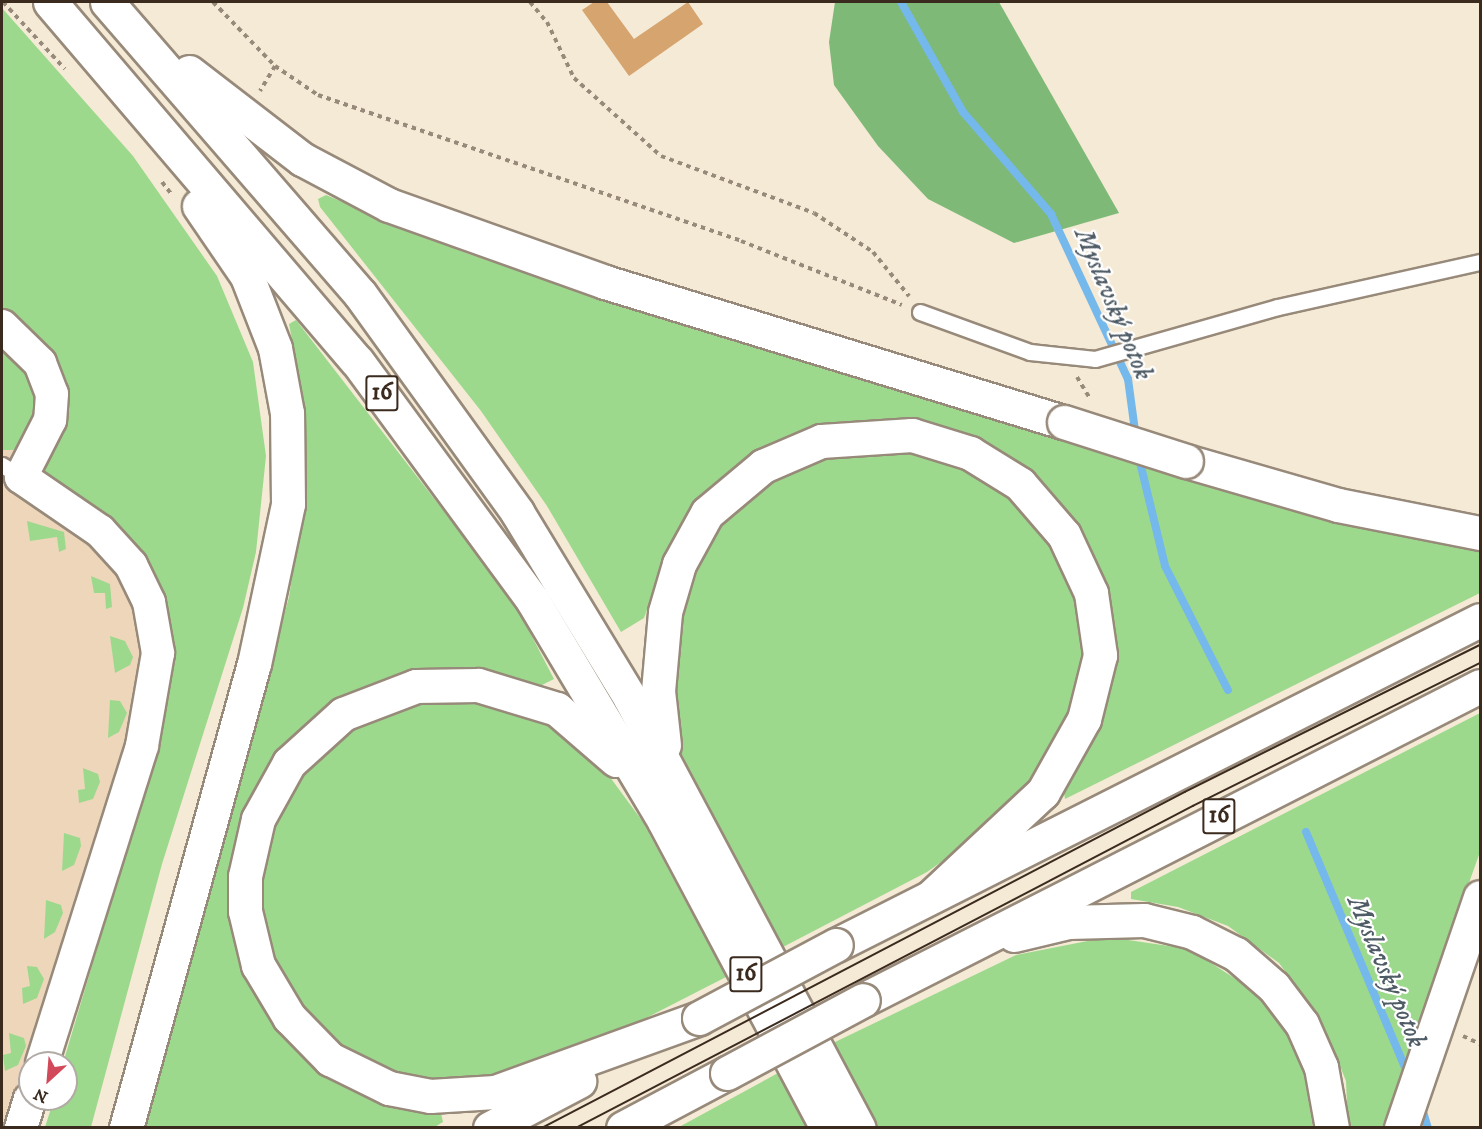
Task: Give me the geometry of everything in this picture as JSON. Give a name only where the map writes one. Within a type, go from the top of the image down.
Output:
[{"type":"highway","name":"16","points":[[49,2],[357,361],[444,474],[676,813],[859,1128]]},
{"type":"highway","points":[[49,2],[125,115],[247,276],[275,348],[290,445],[288,504],[272,592],[126,1128]]},
{"type":"highway","name":"16","points":[[107,2],[349,281],[456,423],[577,605],[827,1128]]},
{"type":"highway","points":[[113,2],[244,117],[339,182],[510,251],[1338,505],[1480,533]]},
{"type":"highway","points":[[676,813],[660,733],[659,660],[674,581],[707,513],[763,466],[821,441],[880,435],[942,442],[1020,484],[1064,535],[1091,593],[1100,655],[1084,719],[1043,792],[932,896]]},
{"type":"highway","name":"16","points":[[490,1128],[836,945],[1480,620]]},
{"type":"highway","points":[[676,813],[599,741],[557,709],[478,685],[416,686],[343,714],[289,764],[265,802],[251,842],[244,911],[258,965],[305,1035],[345,1068],[410,1093],[452,1098],[495,1092],[699,1018]]},
{"type":"highway","name":"16","points":[[623,1128],[960,948],[1480,686]]},
{"type":"highway","points":[[1402,1127],[1480,897]]},
{"type":"highway","points":[[960,948],[1068,922],[1107,919],[1169,925],[1218,943],[1274,987],[1302,1024],[1321,1066],[1332,1128]]},
{"type":"highway","points":[[646,1128],[727,1073]]},
{"type":"street","points":[[2,326],[40,363],[52,394],[50,420],[11,471],[100,531],[131,565],[149,602],[158,653],[142,746],[46,1051]]},
{"type":"street","points":[[21,1128],[26,1111]]},
{"type":"lane","points":[[920,312],[1030,352],[1095,359],[1278,307],[1480,262]]},
{"type":"path","points":[[3,2],[74,78]]},
{"type":"path","points":[[213,2],[275,66],[318,95],[741,241],[920,312]]},
{"type":"path","points":[[530,2],[547,22],[574,78],[661,156],[752,187],[845,231],[893,272],[920,312]]},
{"type":"path","points":[[244,117],[275,66]]},
{"type":"path","points":[[155,173],[180,206]]},
{"type":"shaded area","points":[[2,326],[31,351],[21,477],[100,531],[158,653],[34,1051],[18,1051],[18,1111],[26,1111],[21,1128],[2,1127]]},
{"type":"green space","points":[[835,2],[999,2],[1119,213],[1014,243],[928,199],[878,146],[834,85],[829,42]]},
{"type":"green space","points":[[2,8],[133,156],[217,276],[253,362],[266,456],[256,552],[243,608],[162,864],[91,1127],[45,1127],[50,1111],[78,1111],[78,1051],[67,1051],[162,731],[175,658],[168,620],[132,544],[104,512],[42,473],[65,419],[2,313]]},
{"type":"green space","points":[[326,195],[466,253],[577,290],[1200,482],[1343,524],[1480,550],[1480,593],[1065,799],[1063,787],[1100,722],[1115,658],[1105,588],[1095,561],[1051,495],[1023,469],[985,443],[916,421],[842,421],[810,430],[660,575],[644,618],[621,632],[547,506],[481,411],[320,207],[318,199]]},
{"type":"green space","points":[[296,320],[514,602],[554,679],[540,686],[483,674],[277,757],[249,803],[231,861],[230,891],[331,1076],[390,1104],[441,1113],[443,1122],[433,1128],[143,1128],[289,597],[307,478],[303,396],[289,324]]},
{"type":"green space","points":[[2,346],[28,372],[41,409],[20,447],[13,450],[2,450]]},
{"type":"green space","points":[[908,450],[962,467],[1010,496],[1048,539],[1075,593],[1085,659],[1073,712],[1040,772],[996,823],[927,872],[783,947],[681,753],[673,727],[680,609],[715,534],[759,485],[819,458],[850,451]]},
{"type":"green space","points":[[27,521],[64,532],[66,549],[59,552],[57,537],[30,541]]},
{"type":"green space","points":[[91,576],[110,584],[112,607],[106,609],[105,593],[94,593]]},
{"type":"green space","points":[[110,636],[125,641],[133,657],[130,665],[115,673]]},
{"type":"green space","points":[[469,696],[560,727],[593,754],[643,822],[726,977],[609,1037],[503,1075],[409,1081],[342,1052],[305,1017],[273,966],[259,892],[266,840],[298,774],[338,732],[413,701]]},
{"type":"green space","points":[[110,700],[120,701],[127,713],[119,732],[108,738]]},
{"type":"green space","points":[[1480,713],[1480,852],[1382,1127],[1348,1127],[1346,1081],[1332,1046],[1320,1018],[1279,963],[1228,926],[1178,907],[1131,899],[1131,892]]},
{"type":"green space","points":[[83,768],[98,774],[100,782],[93,799],[79,803],[78,790],[85,789]]},
{"type":"green space","points":[[64,833],[80,838],[81,846],[74,865],[62,871]]},
{"type":"green space","points":[[46,900],[61,905],[63,913],[55,932],[44,939]]},
{"type":"green space","points":[[1108,937],[1189,949],[1253,990],[1280,1019],[1301,1057],[1313,1127],[876,1127],[833,1043],[1016,955]]},
{"type":"green space","points":[[27,966],[37,967],[44,979],[37,998],[23,1004],[22,988],[30,986]]},
{"type":"green space","points":[[9,1033],[24,1038],[26,1046],[24,1051],[18,1051],[18,1065],[5,1071],[3,1055],[11,1053]]},
{"type":"green space","points":[[778,1073],[807,1127],[679,1127]]},
{"type":"building","points":[[594,2],[607,2],[634,39],[688,2],[703,24],[629,76],[582,10]]},
{"type":"waterway","name":"Myslavský potok","points":[[901,2],[963,112],[1051,214],[1128,379],[1136,438]]},
{"type":"waterway","name":"Myslavský potok","points":[[1138,454],[1165,566],[1228,690]]},
{"type":"waterway","name":"Myslavský potok","points":[[1306,832],[1409,1077]]},
{"type":"waterway","name":"Myslavský potok","points":[[1420,1102],[1428,1128]]},
{"type":"tram line","points":[[542,1128],[1185,792],[1480,645]]},
{"type":"tram line","points":[[576,1128],[1193,806],[1480,663]]}]
